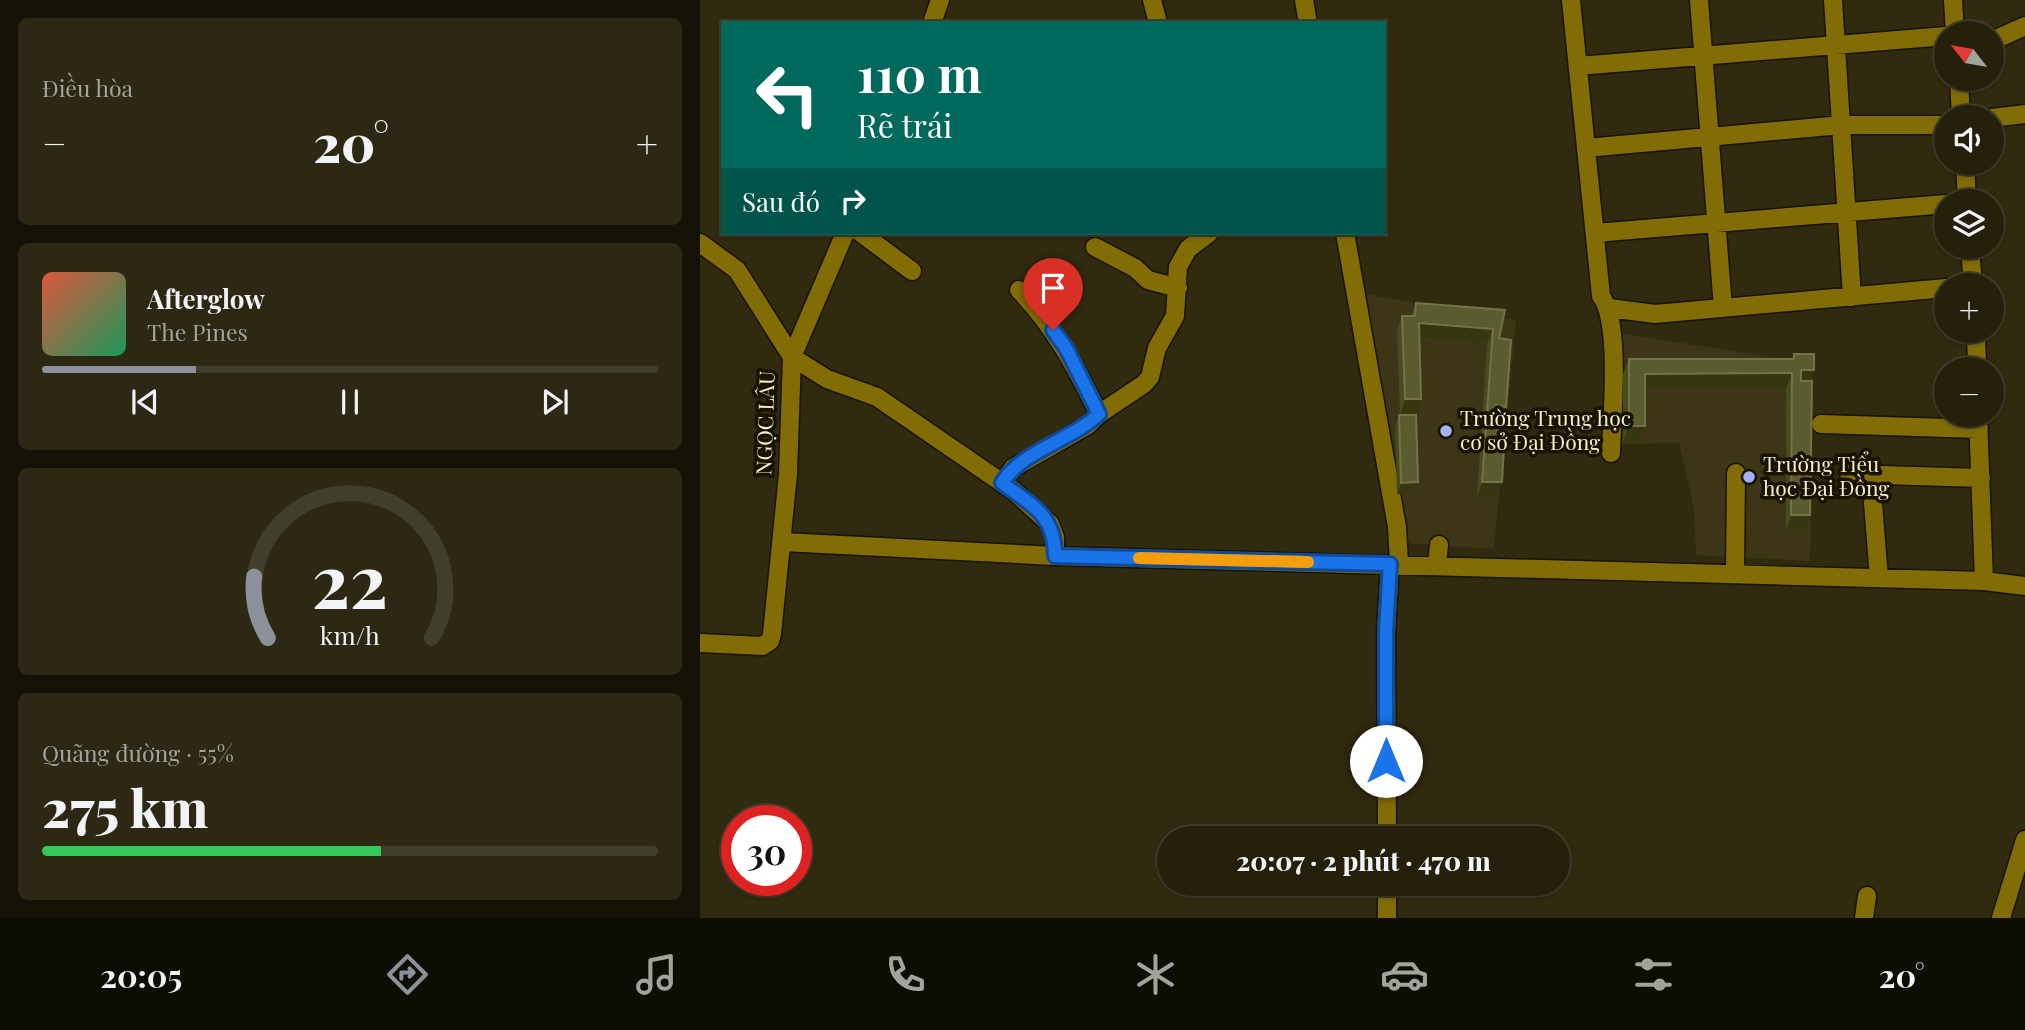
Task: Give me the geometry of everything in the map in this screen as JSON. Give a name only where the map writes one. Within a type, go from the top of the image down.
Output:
[{"type":"street","points":[[933,21],[940,0]]},
{"type":"street","points":[[1152,0],[1157,21]]},
{"type":"street","points":[[1304,0],[1308,21]]},
{"type":"street","points":[[1571,0],[1601,296],[1609,307],[1612,332],[1611,453]]},
{"type":"street","points":[[1699,0],[1723,308]]},
{"type":"street","points":[[1833,0],[1852,297]]},
{"type":"street","points":[[1953,0],[1954,21]]},
{"type":"street","points":[[2004,36],[2025,26]]},
{"type":"street","points":[[1578,66],[1934,37]]},
{"type":"street","points":[[2004,117],[2025,114]]},
{"type":"street","points":[[1587,148],[1842,125],[1934,125]]},
{"type":"street","points":[[1595,233],[1934,205]]},
{"type":"street","name":"NGỌC LÂU","points":[[700,643],[756,646],[770,641],[783,542],[781,524],[788,474],[792,357],[844,235]]},
{"type":"street","points":[[864,235],[912,271]]},
{"type":"street","points":[[1345,235],[1397,527],[1386,632],[1387,826]]},
{"type":"street","points":[[1002,483],[1013,468],[1088,425],[1099,414],[1140,389],[1150,377],[1154,356],[1175,316],[1178,267],[1188,239]]},
{"type":"street","points":[[700,243],[737,270],[792,357],[827,379],[877,397],[1002,483],[1047,520],[1054,533],[1055,556]]},
{"type":"street","points":[[1095,247],[1134,267],[1148,281],[1178,288]]},
{"type":"street","points":[[1609,307],[1655,314],[1934,289]]},
{"type":"street","points":[[1018,290],[1041,313],[1066,348],[1099,414]]},
{"type":"street","points":[[1821,424],[1934,423]]},
{"type":"street","points":[[1979,427],[1984,581]]},
{"type":"street","points":[[1735,574],[1736,473]]},
{"type":"street","points":[[1849,474],[1981,478]]},
{"type":"street","points":[[1873,503],[1879,578]]},
{"type":"street","points":[[783,542],[1055,556],[1984,581],[2025,586]]},
{"type":"street","points":[[1437,565],[1439,545]]},
{"type":"street","points":[[2001,918],[2025,840]]},
{"type":"street","points":[[1387,896],[1387,918]]},
{"type":"street","points":[[1864,918],[1867,896]]},
{"type":"shaded area","name":"Trường Trung học cơ sở Đại Đồng","points":[[1365,294],[1516,320],[1494,549],[1404,543]]},
{"type":"shaded area","name":"Trường Tiểu học Đại Đồng","points":[[1620,333],[1813,364],[1810,561],[1696,555],[1694,509],[1679,443],[1619,444]]},
{"type":"building","points":[[1416,303],[1505,310],[1499,338],[1511,340],[1506,407],[1496,405],[1496,414],[1506,414],[1502,482],[1482,482],[1493,329],[1419,323],[1421,399],[1405,399],[1402,316],[1415,316]]},
{"type":"building","points":[[1794,354],[1814,354],[1814,370],[1801,370],[1801,381],[1812,381],[1810,515],[1791,515],[1792,373],[1645,374],[1645,426],[1629,426],[1629,359],[1794,359]]},
{"type":"building","points":[[1399,415],[1416,415],[1418,482],[1401,483]]},
{"type":"slow traffic","points":[[1139,558],[1308,562]]},
{"type":"place","name":"Trường Trung học cơ sở Đại Đồng","points":[[1446,431]]},
{"type":"place","name":"Trường Tiểu học Đại Đồng","points":[[1749,477]]},
{"type":"route","points":[[1053,330],[1066,348],[1099,414],[1088,425],[1013,468],[1002,483],[1035,507],[1047,520],[1055,537],[1055,556],[1390,564],[1386,632],[1386,761]]}]
